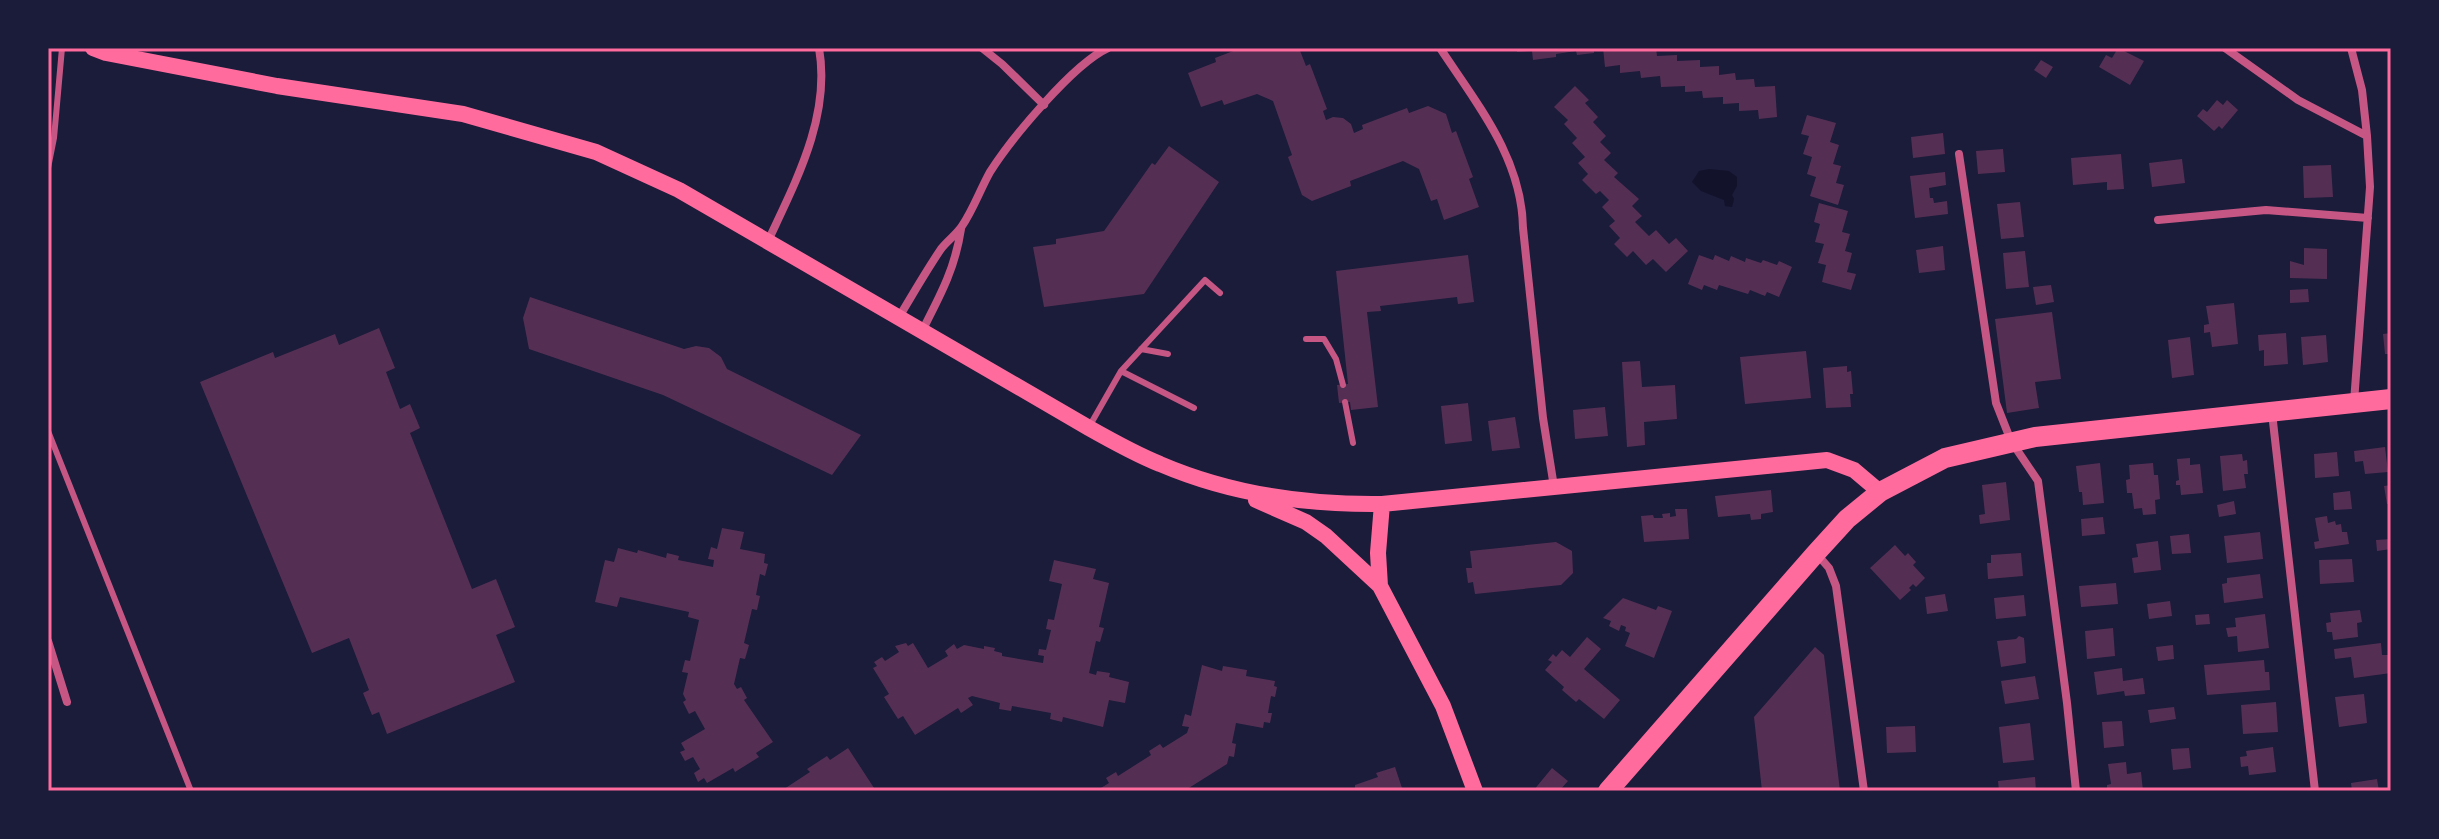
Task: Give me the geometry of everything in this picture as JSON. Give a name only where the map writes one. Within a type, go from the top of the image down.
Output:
[{"type":"highway","points":[[1608,791],[1847,519],[1880,492],[1945,458],[2011,441],[2097,429],[2391,399]]},
{"type":"main road","points":[[93,48],[277,86],[463,114],[573,144],[620,162],[668,185],[1089,428],[1159,464],[1221,485],[1306,522],[1343,550],[1380,586],[1443,706],[1475,791]]},
{"type":"main road","points":[[1221,485],[1319,503],[1382,504],[1827,460],[1854,470],[1880,492]]},
{"type":"main road","points":[[1380,586],[1378,553],[1382,504]]},
{"type":"street","points":[[768,242],[804,163],[811,137],[822,86],[819,48]]},
{"type":"street","points":[[982,48],[1044,105]]},
{"type":"street","points":[[899,318],[946,242],[961,228],[992,170],[1044,105],[1078,70],[1108,48]]},
{"type":"street","points":[[1440,48],[1484,112],[1504,148],[1523,206],[1543,418],[1554,487]]},
{"type":"street","points":[[2225,48],[2298,100],[2367,136]]},
{"type":"street","points":[[2351,48],[2362,90],[2370,172],[2353,403]]},
{"type":"street","points":[[1959,154],[1996,403],[2011,441],[2038,481],[2076,791]]},
{"type":"street","points":[[2158,220],[2266,210],[2368,218]]},
{"type":"street","points":[[922,331],[950,277],[961,228]]},
{"type":"street","points":[[2272,413],[2315,791]]},
{"type":"street","points":[[1816,553],[1829,568],[1836,586],[1864,791]]},
{"type":"street","points":[[48,641],[67,702]]},
{"type":"lane","points":[[48,168],[54,138],[62,48]]},
{"type":"lane","points":[[1089,428],[1121,371],[1205,280],[1220,293]]},
{"type":"lane","points":[[1306,339],[1324,339],[1336,359],[1343,385]]},
{"type":"lane","points":[[1141,349],[1168,354]]},
{"type":"lane","points":[[1121,371],[1194,408]]},
{"type":"lane","points":[[1345,402],[1353,443]]},
{"type":"lane","points":[[48,431],[191,791]]},
{"type":"shaded area","points":[[1699,171],[1729,171],[1737,177],[1732,207],[1725,206],[1724,200],[1701,191],[1692,182]]},
{"type":"building","points":[[1241,48],[1299,48],[1306,66],[1310,64],[1327,109],[1323,111],[1326,120],[1343,118],[1351,124],[1354,133],[1363,129],[1362,125],[1407,108],[1409,113],[1428,106],[1446,114],[1452,133],[1456,131],[1473,177],[1469,179],[1479,207],[1444,220],[1437,199],[1431,201],[1419,169],[1403,161],[1350,181],[1351,186],[1312,201],[1302,195],[1273,101],[1257,94],[1224,105],[1222,100],[1201,107],[1188,73]]},
{"type":"building","points":[[1517,48],[1594,48],[1594,53],[1577,55],[1576,51],[1533,60],[1532,51],[1517,52]]},
{"type":"building","points":[[1603,48],[1656,48],[1657,56],[1677,55],[1677,61],[1700,60],[1700,67],[1719,66],[1719,75],[1735,73],[1736,80],[1754,79],[1755,87],[1775,86],[1777,117],[1759,119],[1758,110],[1739,111],[1739,103],[1723,104],[1723,97],[1703,98],[1702,91],[1685,92],[1685,86],[1661,87],[1660,76],[1641,78],[1640,71],[1620,73],[1620,65],[1605,67]]},
{"type":"building","points":[[2118,48],[2144,61],[2130,85],[2099,67],[2106,55],[2112,58]]},
{"type":"building","points":[[2041,60],[2053,67],[2046,78],[2034,70]]},
{"type":"building","points":[[1575,86],[1589,100],[1585,103],[1598,117],[1593,122],[1606,136],[1600,142],[1611,153],[1604,160],[1618,173],[1614,177],[1639,199],[1632,206],[1642,216],[1635,222],[1649,236],[1656,230],[1669,244],[1676,238],[1688,251],[1666,272],[1653,259],[1646,265],[1633,251],[1627,257],[1614,244],[1620,238],[1609,226],[1615,221],[1602,207],[1609,200],[1600,191],[1596,194],[1582,180],[1588,174],[1578,163],[1585,157],[1572,143],[1577,138],[1564,124],[1568,120],[1554,107]]},
{"type":"building","points":[[2217,100],[2223,105],[2227,100],[2238,110],[2222,129],[2219,126],[2214,131],[2197,116],[2203,109],[2207,112]]},
{"type":"building","points":[[1807,115],[1836,123],[1830,142],[1839,145],[1833,164],[1841,166],[1836,183],[1844,185],[1838,205],[1810,196],[1816,177],[1807,174],[1812,157],[1803,154],[1809,136],[1801,134]]},
{"type":"building","points":[[1943,133],[1945,154],[1913,158],[1911,137]]},
{"type":"building","points":[[1169,146],[1219,182],[1144,294],[1044,307],[1033,247],[1056,244],[1056,239],[1104,231],[1152,163],[1155,165]]},
{"type":"building","points":[[2003,149],[2005,172],[1978,174],[1976,151]]},
{"type":"building","points":[[2121,154],[2124,189],[2107,190],[2107,182],[2073,185],[2071,158]]},
{"type":"building","points":[[2182,159],[2185,183],[2152,187],[2149,163]]},
{"type":"building","points":[[2331,165],[2333,197],[2304,198],[2303,166]]},
{"type":"building","points":[[1945,172],[1946,185],[1929,188],[1934,203],[1947,201],[1948,214],[1915,218],[1910,176]]},
{"type":"building","points":[[2020,202],[2024,237],[2001,239],[1997,204]]},
{"type":"building","points":[[1819,203],[1848,211],[1842,232],[1850,234],[1845,251],[1852,253],[1847,272],[1856,274],[1851,290],[1822,282],[1826,265],[1818,263],[1824,244],[1815,242],[1820,224],[1814,222]]},
{"type":"building","points":[[1943,246],[1945,270],[1919,273],[1916,250]]},
{"type":"building","points":[[2304,248],[2327,249],[2327,279],[2290,278],[2290,261],[2304,265]]},
{"type":"building","points":[[2025,251],[2029,287],[2006,289],[2003,253]]},
{"type":"building","points":[[1468,255],[1474,302],[1458,304],[1457,297],[1380,306],[1381,311],[1367,312],[1378,407],[1351,410],[1350,402],[1339,403],[1337,385],[1348,384],[1336,271]]},
{"type":"building","points":[[1699,255],[1713,260],[1715,255],[1729,261],[1731,256],[1745,262],[1746,258],[1761,263],[1763,260],[1777,265],[1779,261],[1792,267],[1779,297],[1750,290],[1748,294],[1719,285],[1717,290],[1704,285],[1702,290],[1688,284]]},
{"type":"building","points":[[2051,285],[2054,302],[2036,305],[2033,287]]},
{"type":"building","points":[[2308,289],[2309,302],[2290,303],[2290,290]]},
{"type":"building","points":[[530,297],[684,349],[696,346],[709,348],[721,357],[727,369],[861,435],[832,475],[663,395],[529,349],[523,318]]},
{"type":"building","points":[[2234,303],[2238,344],[2212,347],[2210,332],[2204,333],[2204,325],[2209,324],[2206,306]]},
{"type":"building","points":[[2052,312],[2061,379],[2035,382],[2039,408],[2007,413],[1995,319]]},
{"type":"building","points":[[379,328],[395,368],[386,372],[400,409],[410,404],[420,428],[410,433],[472,589],[496,579],[515,627],[496,635],[515,682],[387,734],[379,712],[372,715],[363,693],[369,690],[349,638],[312,653],[200,382],[273,352],[275,358],[335,334],[339,345]]},
{"type":"building","points":[[2286,333],[2288,364],[2264,366],[2264,350],[2259,351],[2258,335]]},
{"type":"building","points":[[2391,333],[2391,354],[2385,354],[2383,334]]},
{"type":"building","points":[[2326,335],[2328,362],[2303,365],[2301,337]]},
{"type":"building","points":[[2190,337],[2194,375],[2172,378],[2168,340]]},
{"type":"building","points":[[1806,351],[1811,398],[1745,404],[1740,357]]},
{"type":"building","points":[[1640,361],[1642,387],[1675,385],[1677,419],[1644,422],[1645,445],[1627,447],[1622,362]]},
{"type":"building","points":[[1847,366],[1847,372],[1851,371],[1851,407],[1826,408],[1823,368]]},
{"type":"building","points":[[1468,403],[1472,441],[1445,444],[1441,406]]},
{"type":"building","points":[[1605,407],[1608,436],[1575,439],[1573,410]]},
{"type":"building","points":[[1515,417],[1520,448],[1492,451],[1488,421]]},
{"type":"building","points":[[2385,447],[2388,472],[2365,474],[2363,461],[2355,462],[2354,451]]},
{"type":"building","points":[[2337,452],[2339,476],[2315,478],[2314,454]]},
{"type":"building","points":[[2242,454],[2243,461],[2247,460],[2248,474],[2244,474],[2246,488],[2223,491],[2220,456]]},
{"type":"building","points":[[2190,458],[2190,465],[2200,464],[2203,493],[2181,495],[2180,485],[2176,485],[2179,480],[2177,459]]},
{"type":"building","points":[[2100,463],[2104,503],[2083,505],[2076,466]]},
{"type":"building","points":[[2153,463],[2154,475],[2158,475],[2160,499],[2155,500],[2156,514],[2143,515],[2142,508],[2134,509],[2132,493],[2127,493],[2126,480],[2130,479],[2129,465]]},
{"type":"building","points":[[2006,482],[2010,520],[1980,524],[1979,515],[1985,514],[1982,485]]},
{"type":"building","points":[[2391,485],[2391,504],[2387,504],[2384,486]]},
{"type":"building","points":[[1771,490],[1773,512],[1761,514],[1761,519],[1751,520],[1750,514],[1718,517],[1715,496]]},
{"type":"building","points":[[2350,491],[2352,509],[2334,510],[2333,493]]},
{"type":"building","points":[[2234,501],[2236,514],[2219,517],[2217,505]]},
{"type":"building","points":[[1675,509],[1687,509],[1689,539],[1644,542],[1641,516],[1663,518],[1662,514],[1670,513],[1670,517],[1676,516]]},
{"type":"building","points":[[2327,516],[2328,523],[2335,521],[2336,525],[2341,524],[2342,532],[2347,532],[2349,544],[2315,549],[2314,542],[2319,541],[2315,518]]},
{"type":"building","points":[[2103,517],[2105,534],[2082,536],[2081,519]]},
{"type":"building","points":[[722,528],[744,532],[740,549],[765,554],[764,563],[768,564],[765,576],[760,574],[757,610],[752,609],[744,643],[749,645],[745,659],[740,658],[734,684],[737,689],[741,687],[747,698],[744,700],[773,742],[756,753],[759,757],[735,772],[733,768],[707,783],[704,778],[698,782],[694,773],[700,769],[693,757],[685,761],[680,752],[685,750],[681,743],[705,729],[695,711],[689,714],[683,702],[686,700],[683,694],[688,673],[682,672],[685,660],[690,661],[699,620],[688,617],[689,612],[620,597],[617,607],[595,602],[605,560],[614,562],[618,548],[666,558],[667,553],[679,556],[678,560],[713,567],[714,560],[708,559],[711,547],[717,549]]},
{"type":"building","points":[[2260,532],[2263,559],[2227,563],[2224,536]]},
{"type":"building","points":[[2189,534],[2191,553],[2172,554],[2170,536]]},
{"type":"building","points":[[2391,539],[2391,549],[2377,551],[2376,540]]},
{"type":"building","points":[[2158,541],[2161,570],[2134,573],[2132,558],[2138,557],[2136,544]]},
{"type":"building","points":[[1556,542],[1572,551],[1573,573],[1561,585],[1475,594],[1473,582],[1468,583],[1466,568],[1472,568],[1470,551]]},
{"type":"building","points":[[1895,545],[1905,556],[1908,553],[1916,562],[1913,565],[1925,578],[1916,587],[1913,584],[1900,600],[1870,568]]},
{"type":"building","points":[[2021,553],[2023,576],[1988,579],[1987,563],[1991,563],[1991,555]]},
{"type":"building","points":[[2352,559],[2354,582],[2320,584],[2319,560]]},
{"type":"building","points":[[1054,560],[1096,569],[1093,579],[1109,583],[1099,627],[1104,628],[1100,642],[1096,641],[1089,673],[1110,673],[1109,677],[1129,682],[1125,703],[1109,700],[1103,727],[1063,717],[1062,722],[1050,719],[1051,713],[1012,706],[1011,711],[999,709],[1000,703],[972,696],[968,698],[973,705],[961,713],[958,708],[915,735],[903,716],[898,719],[884,697],[889,694],[873,668],[877,666],[874,662],[882,657],[885,661],[899,652],[895,646],[913,643],[928,668],[948,656],[945,651],[954,644],[957,649],[964,645],[995,648],[994,651],[1002,653],[1002,656],[1043,663],[1044,656],[1038,655],[1039,649],[1046,650],[1051,630],[1046,629],[1048,619],[1054,620],[1062,584],[1049,581]]},
{"type":"building","points":[[2260,574],[2263,598],[2224,603],[2222,584],[2227,583],[2227,578]]},
{"type":"building","points":[[2116,583],[2118,604],[2081,607],[2079,586]]},
{"type":"building","points":[[1945,594],[1948,611],[1927,614],[1925,597]]},
{"type":"building","points":[[2024,595],[2026,616],[1996,619],[1994,598]]},
{"type":"building","points":[[1623,598],[1656,610],[1658,606],[1672,611],[1654,658],[1625,646],[1630,633],[1625,631],[1626,627],[1621,625],[1619,631],[1609,626],[1611,621],[1603,618]]},
{"type":"building","points":[[2170,601],[2172,616],[2149,619],[2147,604]]},
{"type":"building","points":[[2360,610],[2362,622],[2357,623],[2358,637],[2333,640],[2332,632],[2327,632],[2326,623],[2331,622],[2330,613]]},
{"type":"building","points":[[2209,614],[2210,624],[2196,625],[2195,615]]},
{"type":"building","points":[[2265,614],[2269,648],[2238,652],[2237,636],[2228,637],[2226,628],[2236,627],[2235,618]]},
{"type":"building","points":[[2113,628],[2115,656],[2087,659],[2085,631]]},
{"type":"building","points":[[2019,636],[2024,638],[2026,663],[2001,667],[1997,641]]},
{"type":"building","points":[[1587,637],[1601,649],[1584,669],[1620,700],[1604,719],[1579,699],[1576,702],[1545,670],[1552,662],[1548,660],[1553,654],[1556,657],[1562,650],[1570,657]]},
{"type":"building","points":[[2381,643],[2382,655],[2391,655],[2391,673],[2354,678],[2351,657],[2335,659],[2334,649]]},
{"type":"building","points":[[2173,645],[2174,659],[2158,661],[2156,647]]},
{"type":"building","points":[[1815,647],[1824,655],[1840,791],[1762,791],[1754,717]]},
{"type":"building","points":[[2264,660],[2265,672],[2269,672],[2270,690],[2207,695],[2204,665]]},
{"type":"building","points":[[1202,665],[1222,671],[1223,666],[1247,670],[1246,676],[1275,681],[1275,697],[1271,696],[1268,713],[1272,713],[1270,723],[1264,722],[1263,728],[1236,723],[1232,743],[1236,744],[1234,757],[1229,756],[1227,764],[1184,791],[1096,791],[1109,783],[1106,778],[1116,772],[1118,776],[1151,755],[1149,751],[1160,744],[1163,748],[1187,733],[1189,727],[1182,726],[1185,714],[1191,716]]},
{"type":"building","points":[[2122,668],[2123,681],[2143,678],[2145,694],[2125,696],[2124,691],[2097,695],[2094,672]]},
{"type":"building","points":[[2035,676],[2039,699],[2005,704],[2001,681]]},
{"type":"building","points":[[2364,694],[2367,723],[2339,727],[2335,697]]},
{"type":"building","points":[[2276,702],[2278,732],[2243,734],[2241,705]]},
{"type":"building","points":[[2174,707],[2176,719],[2150,723],[2148,710]]},
{"type":"building","points":[[2122,721],[2124,746],[2104,748],[2102,722]]},
{"type":"building","points":[[2030,723],[2034,760],[2003,763],[1999,727]]},
{"type":"building","points":[[1915,726],[1916,752],[1887,753],[1886,727]]},
{"type":"building","points":[[2273,747],[2276,772],[2249,775],[2248,766],[2241,767],[2240,757],[2247,756],[2246,751]]},
{"type":"building","points":[[848,748],[876,791],[781,791],[810,772],[807,769],[827,756],[830,760]]},
{"type":"building","points":[[2189,748],[2191,768],[2173,770],[2171,749]]},
{"type":"building","points":[[2126,762],[2127,774],[2141,772],[2143,791],[2107,791],[2107,785],[2111,784],[2108,764]]},
{"type":"building","points":[[1395,767],[1403,791],[1355,791],[1355,785]]},
{"type":"building","points":[[1552,768],[1568,781],[1559,791],[1533,791]]},
{"type":"building","points":[[2035,777],[2036,791],[1999,791],[1998,781]]},
{"type":"building","points":[[2377,779],[2379,791],[2352,791],[2351,783]]}]
